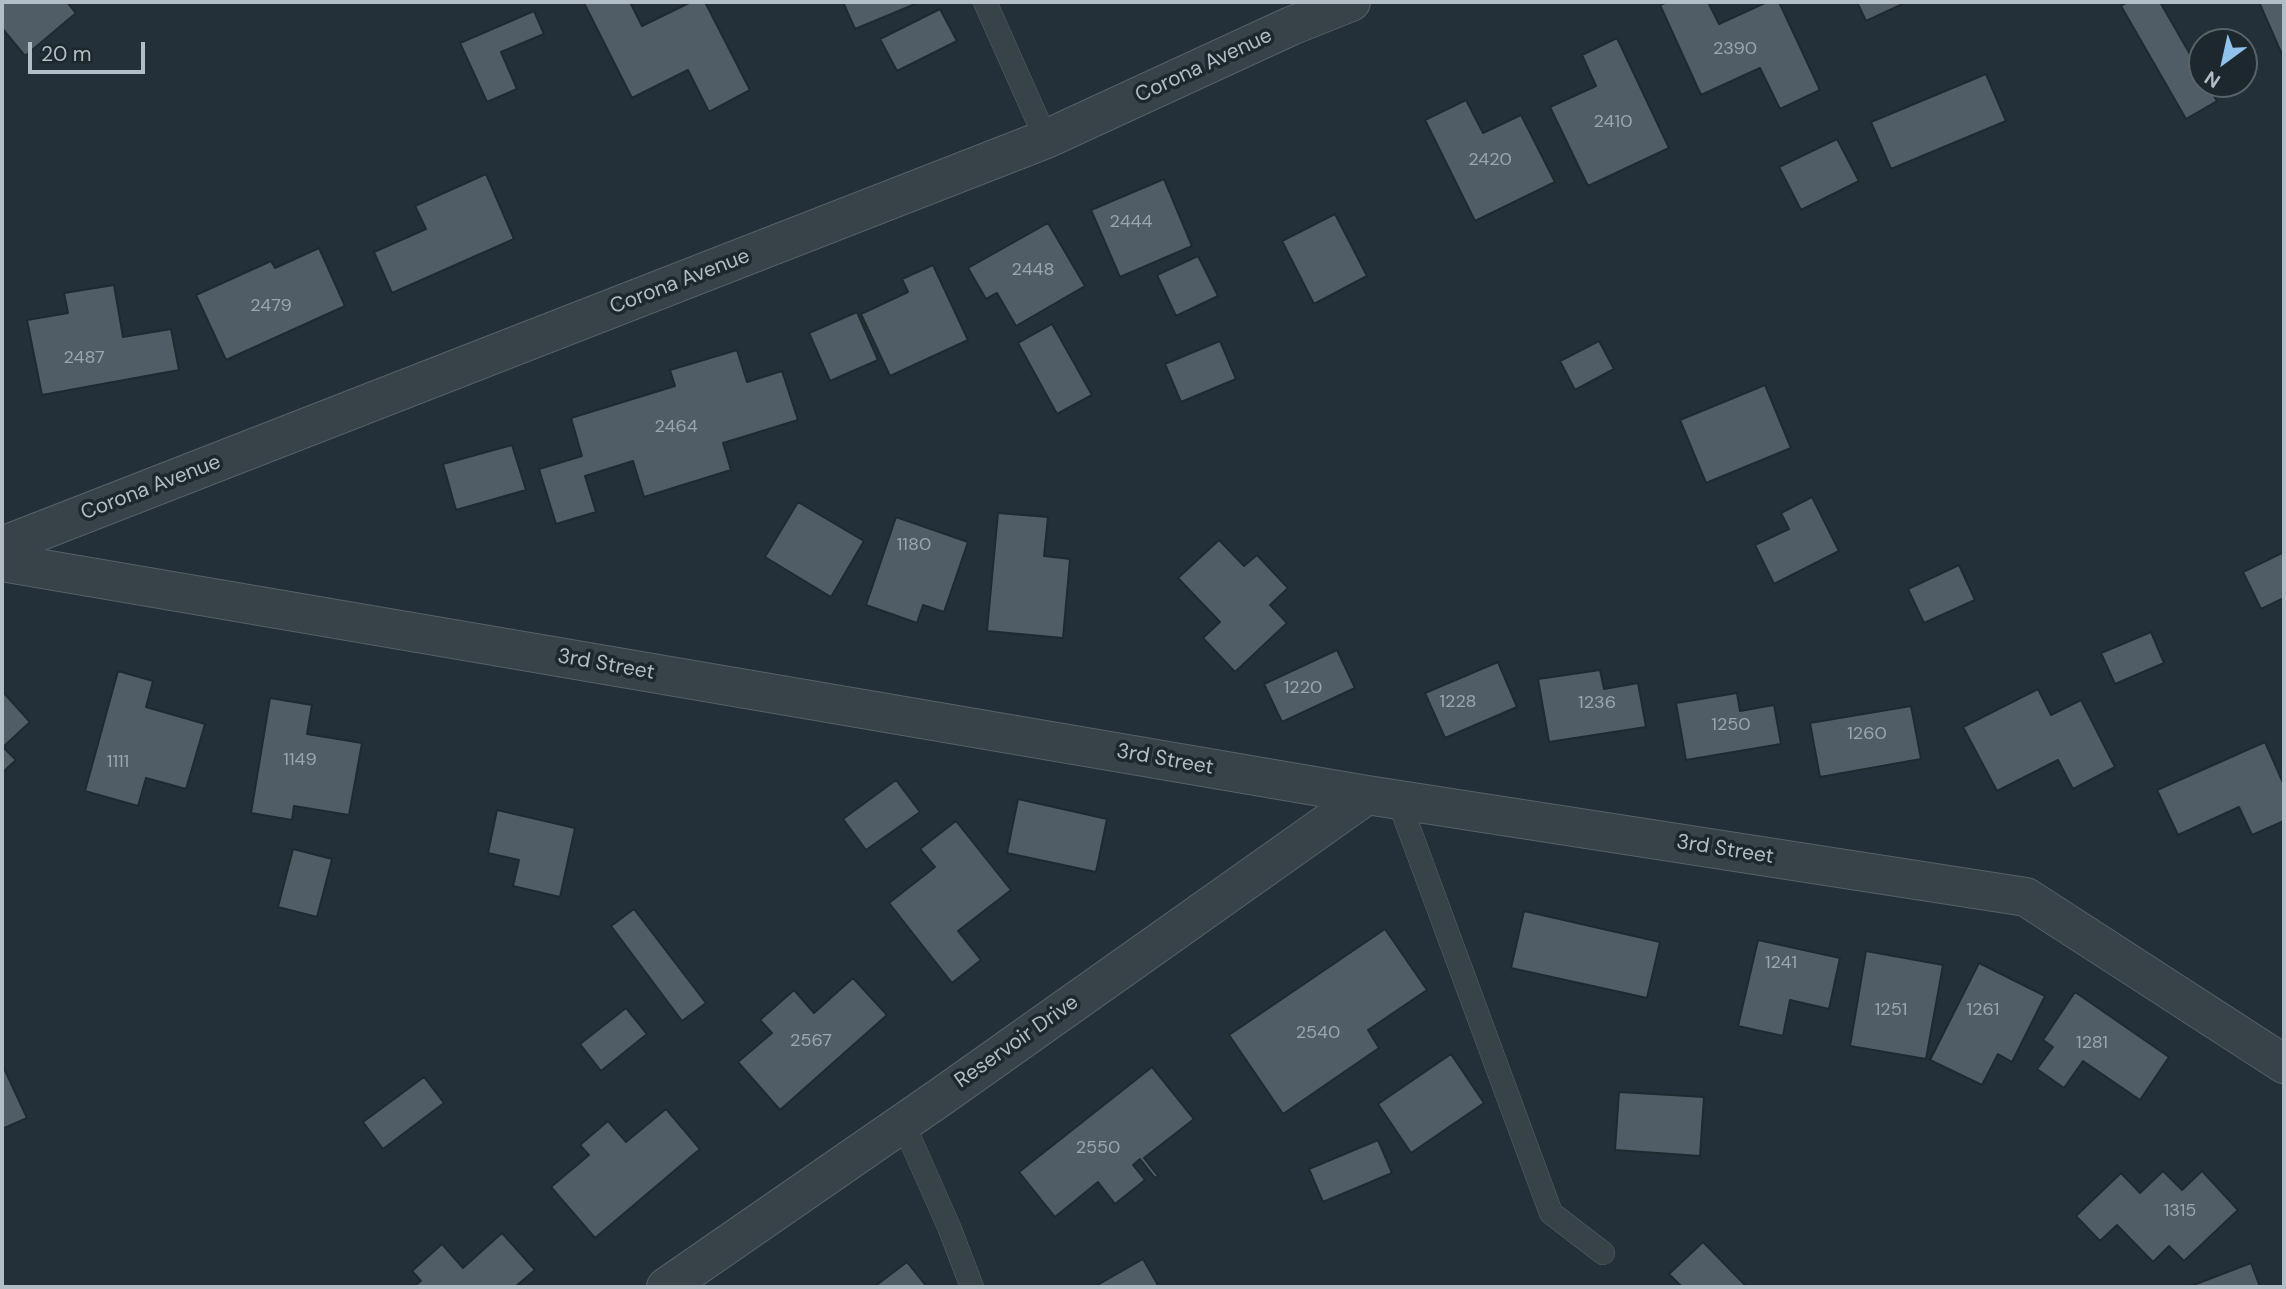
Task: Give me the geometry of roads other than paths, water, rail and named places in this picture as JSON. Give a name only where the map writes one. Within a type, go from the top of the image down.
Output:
[{"type":"street","name":"Corona Avenue","points":[[2,546],[1046,139],[1291,26],[1351,2]]},
{"type":"street","name":"3rd Street","points":[[2,562],[1382,797],[2026,897],[2281,1058]]},
{"type":"street","name":"Reservoir Drive","points":[[666,1287],[1382,797]]},
{"type":"lane","points":[[985,2],[1046,139]]},
{"type":"lane","points":[[1382,797],[1551,1213],[1603,1253]]},
{"type":"lane","points":[[903,1123],[972,1287]]}]
